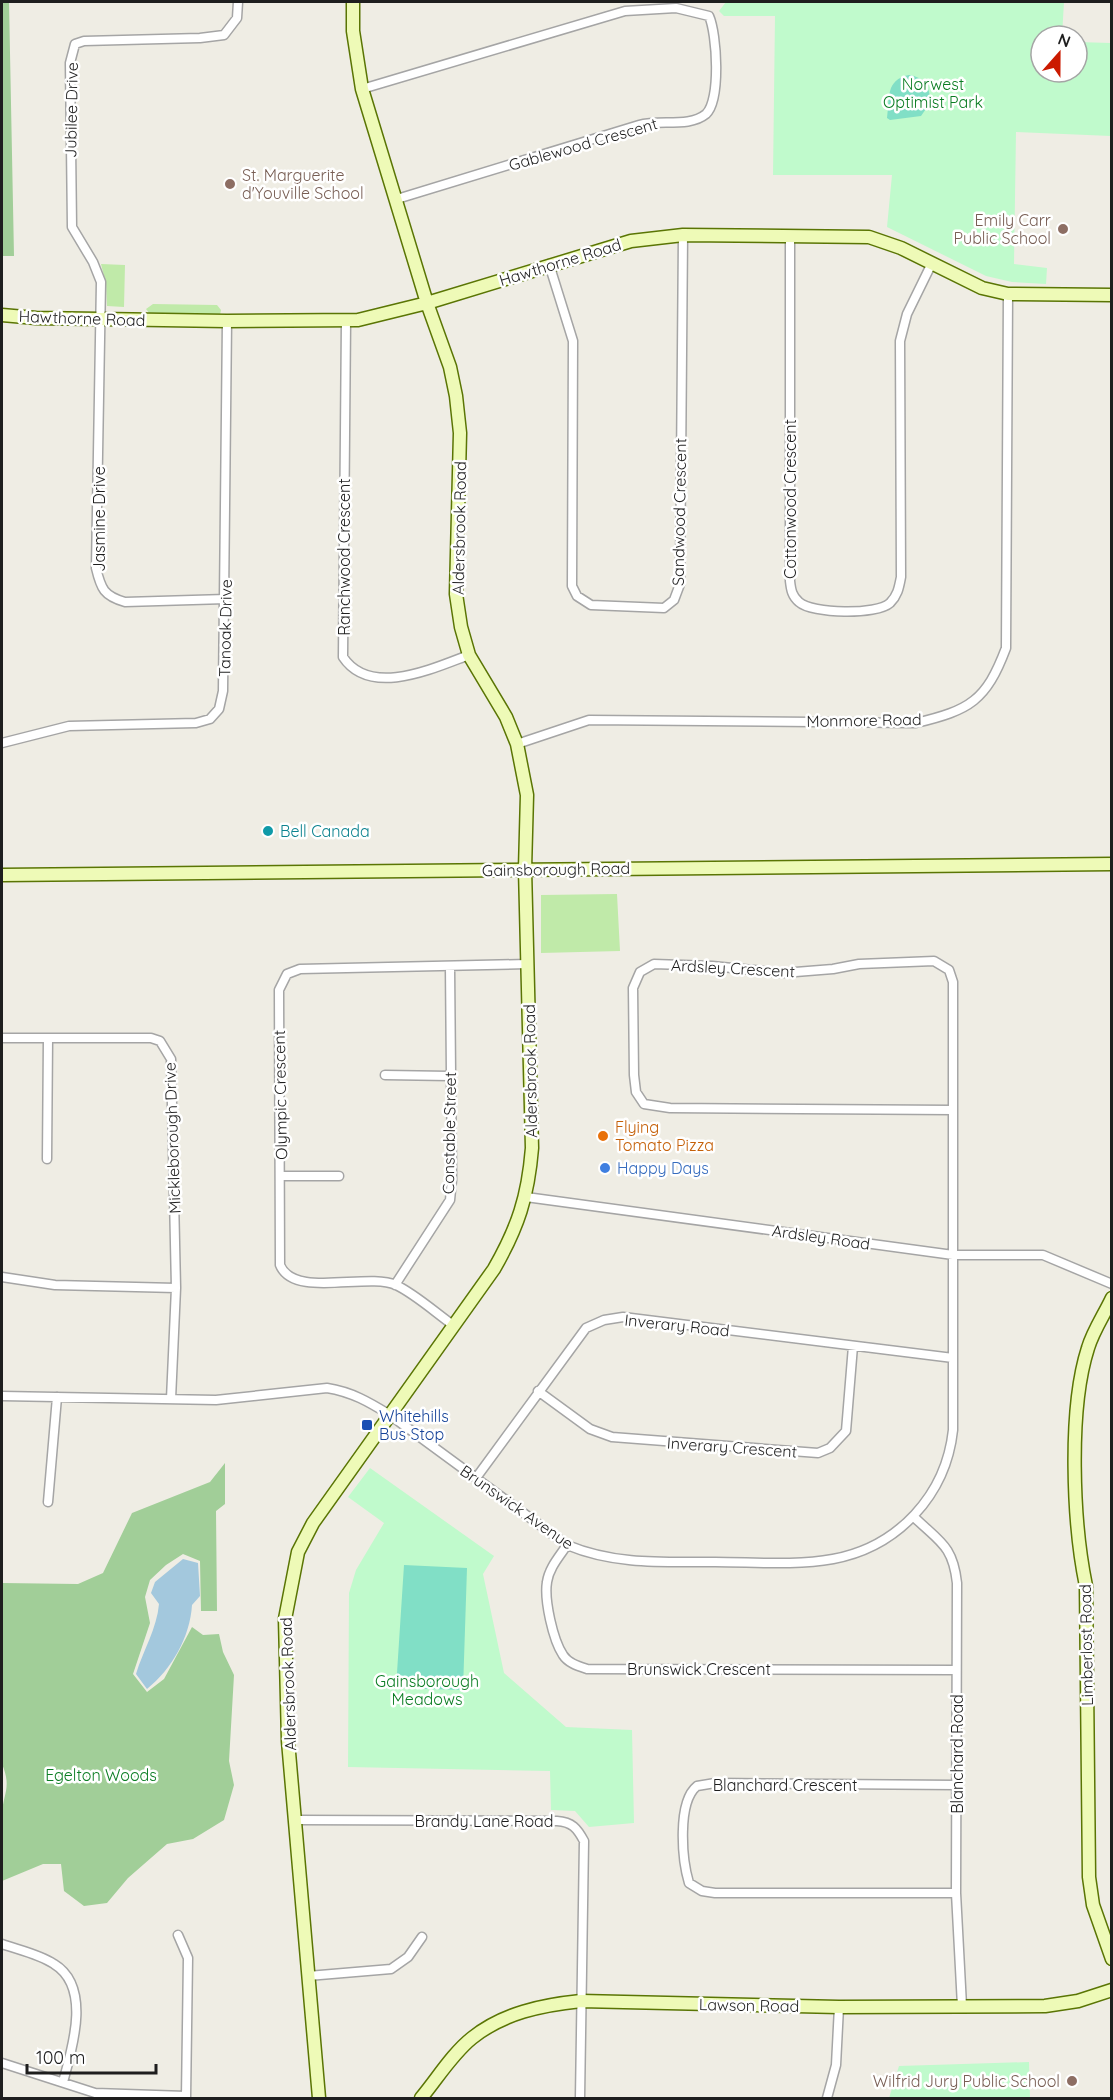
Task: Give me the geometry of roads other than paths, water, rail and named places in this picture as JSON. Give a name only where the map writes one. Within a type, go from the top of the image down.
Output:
[{"type":"street","name":"Jubilee Drive","points":[[101,320],[101,282],[93,262],[72,227],[70,215],[70,63],[75,44],[84,41],[200,38],[224,35],[237,18],[238,2]]},
{"type":"street","name":"Aldersbrook Road","points":[[319,2098],[297,1820],[288,1740],[285,1619],[290,1583],[298,1552],[313,1523],[494,1269],[512,1239],[526,1197],[532,1148],[525,869],[527,795],[517,744],[506,717],[469,655],[456,594],[460,433],[456,396],[450,367],[427,303],[398,199],[362,88],[353,31],[353,2]]},
{"type":"street","name":"Gablewood Crescent","points":[[362,88],[625,11],[676,8],[709,16],[716,31],[714,100],[707,113],[695,120],[644,124],[398,199]]},
{"type":"street","name":"Hawthorne Road","points":[[2,315],[101,320],[346,321],[427,303],[549,264],[631,241],[683,235],[869,237],[900,248],[982,288],[1008,294],[1112,295]]},
{"type":"street","name":"Sandwood Crescent","points":[[549,264],[573,341],[572,586],[577,596],[591,605],[664,608],[674,600],[680,584],[683,235]]},
{"type":"street","name":"Cottonwood Crescent","points":[[790,236],[790,581],[792,595],[800,604],[812,609],[832,611],[875,609],[889,604],[898,592],[901,577],[900,342],[907,314],[932,263]]},
{"type":"street","name":"Monmore Road","points":[[517,744],[589,720],[916,723],[951,714],[975,701],[989,687],[1006,648],[1008,294]]},
{"type":"street","name":"Jasmine Drive","points":[[101,320],[96,568],[100,584],[110,598],[125,602],[226,599]]},
{"type":"street","name":"Tanoak Drive","points":[[2,743],[69,726],[196,723],[210,718],[219,709],[223,691],[226,599],[227,321]]},
{"type":"street","name":"Ranchwood Crescent","points":[[346,321],[343,657],[353,670],[385,677],[411,675],[469,655]]},
{"type":"street","name":"Gainsborough Road","points":[[2,875],[1112,864]]},
{"type":"street","name":"Ardsley Crescent","points":[[953,1110],[670,1108],[644,1104],[636,1092],[633,988],[640,972],[654,964],[712,966],[783,973],[833,969],[859,964],[934,961],[949,970],[953,982],[953,1110],[953,1255]]},
{"type":"street","name":"Olympic Crescent","points":[[396,1285],[300,1282],[283,1272],[280,1264],[279,990],[287,974],[300,969],[527,964]]},
{"type":"street","name":"Constable Street","points":[[396,1285],[450,1200],[452,1180],[450,967]]},
{"type":"street","name":"Mickleborough Drive","points":[[2,1038],[151,1038],[160,1041],[171,1059],[176,1288],[171,1399]]},
{"type":"street","points":[[47,1159],[48,1038]]},
{"type":"street","points":[[385,1075],[450,1076]]},
{"type":"street","points":[[281,1176],[339,1176]]},
{"type":"street","name":"Ardsley Road","points":[[526,1197],[953,1255],[1043,1255],[1112,1284]]},
{"type":"street","name":"Brunswick Avenue","points":[[2,1396],[216,1400],[327,1388],[360,1396],[390,1415],[567,1545],[594,1557],[627,1562],[830,1560],[861,1553],[915,1518],[931,1495],[951,1452],[953,1255]]},
{"type":"street","points":[[2,1277],[55,1285],[176,1288]]},
{"type":"street","points":[[396,1285],[453,1325]]},
{"type":"street","name":"Limberlost Road","points":[[1112,1298],[1088,1348],[1076,1406],[1078,1547],[1087,1595],[1089,1877],[1093,1905],[1112,1959]]},
{"type":"street","name":"Inverary Road","points":[[476,1478],[586,1328],[604,1320],[623,1317],[953,1358]]},
{"type":"street","name":"Inverary Crescent","points":[[538,1391],[590,1429],[612,1437],[818,1453],[830,1449],[846,1431],[853,1346]]},
{"type":"street","points":[[48,1502],[57,1397]]},
{"type":"street","name":"Blanchard Road","points":[[915,1518],[945,1546],[954,1560],[957,1670],[956,1893],[962,2006]]},
{"type":"street","name":"Brunswick Crescent","points":[[567,1545],[550,1571],[546,1584],[549,1614],[563,1655],[574,1665],[587,1669],[957,1670]]},
{"type":"street","name":"Blanchard Crescent","points":[[956,1893],[715,1893],[702,1891],[689,1883],[682,1862],[687,1799],[697,1786],[715,1783],[957,1785]]},
{"type":"street","name":"Brandy Lane Road","points":[[297,1820],[568,1822],[578,1829],[584,1841],[580,2098]]},
{"type":"street","points":[[2,2063],[95,2093],[186,2097],[188,1958],[178,1935]]},
{"type":"street","points":[[308,1976],[391,1969],[408,1957],[422,1937]]},
{"type":"street","points":[[2,1944],[56,1965],[70,1981],[75,2003],[74,2040],[63,2082]]},
{"type":"street","name":"Lawson Road","points":[[421,2098],[472,2038],[492,2026],[541,2005],[580,2001],[839,2007],[1045,2006],[1078,2001],[1112,1990]]},
{"type":"street","points":[[827,2098],[836,2065],[839,2007]]},
{"type":"water","points":[[183,1559],[198,1563],[200,1596],[192,1605],[188,1629],[178,1652],[164,1672],[147,1689],[136,1674],[158,1613],[159,1604],[151,1593],[155,1582]]},
{"type":"place","name":"St. Marguerite d'Youville School","points":[[230,184]]},
{"type":"place","name":"Emily Carr Public School","points":[[1063,229]]},
{"type":"place","name":"Bell Canada","points":[[268,831]]},
{"type":"place","name":"Flying Tomato Pizza","points":[[603,1136]]},
{"type":"place","name":"Happy Days","points":[[605,1168]]},
{"type":"place","name":"Whitehills Bus Stop","points":[[367,1425]]},
{"type":"place","name":"Wilfrid Jury Public School","points":[[1072,2081]]},
{"type":"park label","name":"Norwest Optimist Park","points":[[933,93]]},
{"type":"park label","name":"Gainsborough Meadows","points":[[427,1690]]},
{"type":"park label","name":"Egelton Woods","points":[[101,1775]]}]
